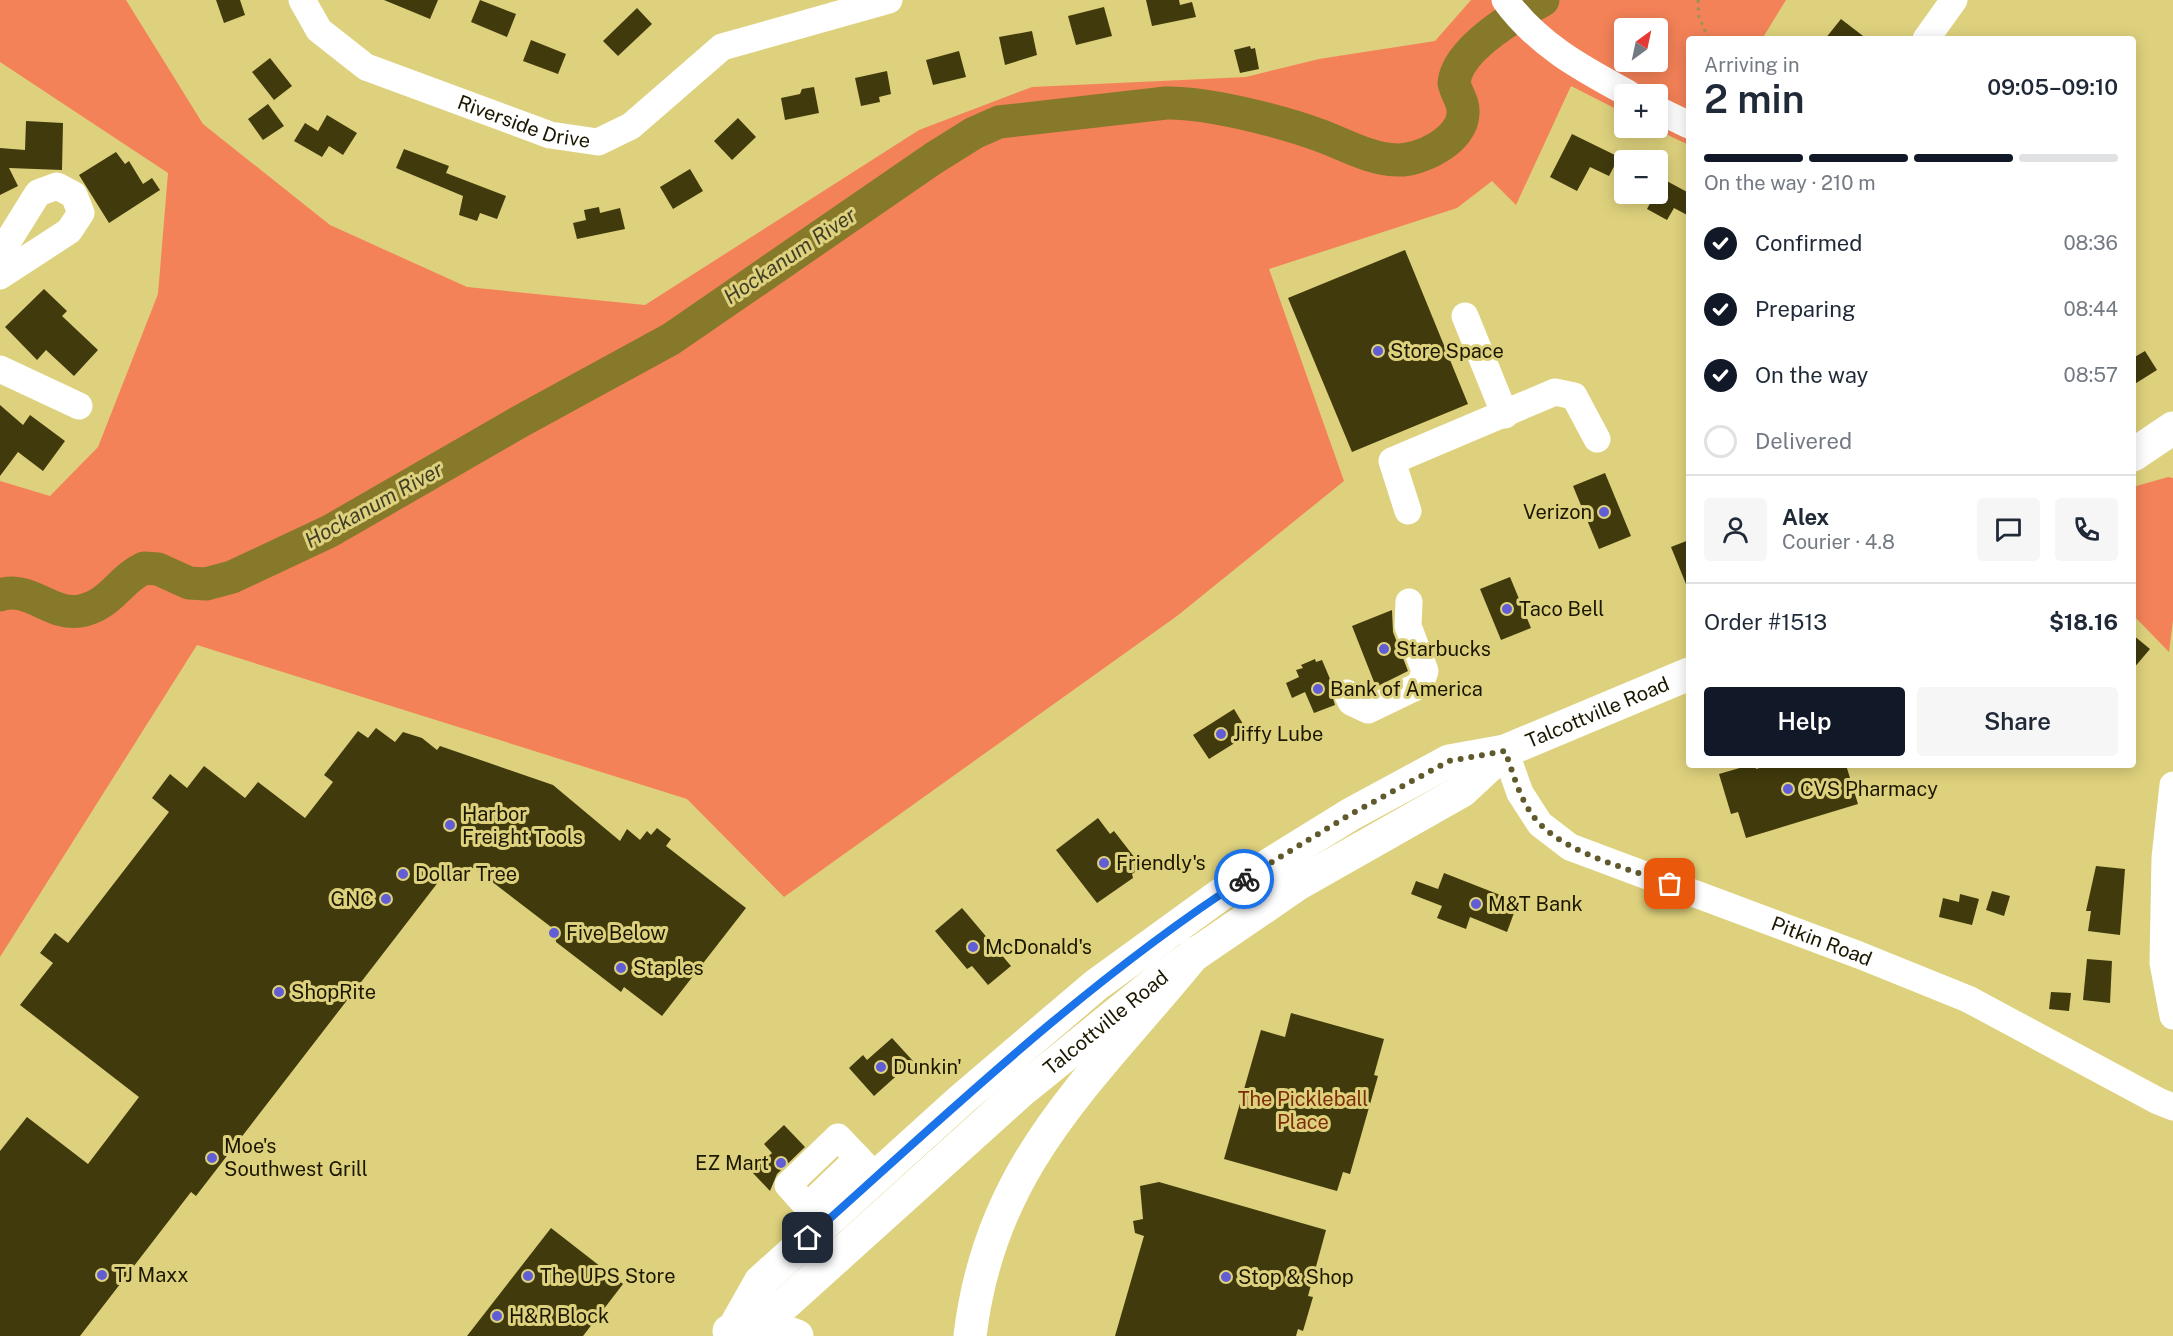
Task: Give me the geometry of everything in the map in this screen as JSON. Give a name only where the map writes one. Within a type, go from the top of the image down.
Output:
[{"type":"main road","points":[[2136,453],[2173,429]]},
{"type":"main road","name":"Talcottville Road","points":[[729,1332],[760,1282],[791,1254],[815,1215],[867,1168],[1133,956],[1220,895],[1351,814],[1449,761],[1505,751],[1686,675]]},
{"type":"main road","name":"Talcottville Road","points":[[729,1332],[786,1303],[1071,1050],[1195,953],[1298,884],[1461,791],[1505,751]]},
{"type":"main road","points":[[970,1336],[975,1299],[991,1241],[1009,1196],[1030,1157],[1092,1073],[1195,953]]},
{"type":"main road","points":[[1067,1008],[1072,1028],[1071,1050]]},
{"type":"main road","points":[[791,1254],[797,1275],[806,1286]]},
{"type":"main road","points":[[729,1332],[772,1327],[797,1336]]},
{"type":"street","name":"Riverside Drive","points":[[302,0],[319,30],[366,67],[550,135],[597,142],[631,126],[722,47],[888,0]]},
{"type":"street","points":[[1505,0],[1540,40],[1568,61],[1614,86]]},
{"type":"street","points":[[1928,36],[1954,0]]},
{"type":"street","points":[[1668,115],[1686,124]]},
{"type":"street","points":[[0,254],[38,193],[57,186],[74,195],[81,213],[69,231],[0,276]]},
{"type":"street","points":[[1466,316],[1505,415]]},
{"type":"street","points":[[0,369],[79,406]]},
{"type":"street","points":[[1408,511],[1392,461],[1555,392],[1574,396],[1597,440]]},
{"type":"street","points":[[1347,693],[1352,702],[1368,710],[1420,685],[1425,671],[1408,626],[1409,602]]},
{"type":"street","name":"Pitkin Road","points":[[1505,751],[1520,794],[1540,825],[1570,846],[1859,955],[1968,999],[2173,1107]]},
{"type":"street","points":[[2173,784],[2165,858],[2163,963],[2173,1016]]},
{"type":"street","points":[[815,1215],[788,1185],[838,1137],[867,1168]]},
{"type":"path","points":[[1698,0],[1699,17],[1708,36]]},
{"type":"shaded area","points":[[0,0],[126,0],[203,124],[330,225],[467,287],[645,305],[919,130],[1032,87],[1246,77],[1319,59],[1435,41],[1471,0],[1786,0],[1764,36],[1686,36],[1686,144],[1668,135],[1668,84],[1614,84],[1614,108],[1571,86],[1516,205],[1492,181],[1457,208],[1269,269],[1344,481],[1177,616],[784,897],[687,799],[197,645],[0,957],[0,481],[50,496],[98,447],[158,294],[168,173],[0,62]]},
{"type":"shaded area","points":[[2168,477],[2173,478],[2173,620],[2169,652],[2136,618],[2136,486]]},
{"type":"building","points":[[216,0],[240,0],[245,15],[224,23]]},
{"type":"building","points":[[384,0],[438,0],[430,19]]},
{"type":"building","points":[[480,0],[516,14],[507,37],[471,22]]},
{"type":"building","points":[[1146,0],[1179,0],[1180,5],[1192,2],[1196,17],[1152,26]]},
{"type":"building","points":[[1104,7],[1112,36],[1076,45],[1068,16]]},
{"type":"building","points":[[637,8],[652,24],[618,56],[603,41]]},
{"type":"building","points":[[1841,19],[1863,36],[1827,36]]},
{"type":"building","points":[[1032,31],[1037,55],[1005,65],[999,37]]},
{"type":"building","points":[[531,40],[566,54],[558,74],[523,61]]},
{"type":"building","points":[[1250,46],[1251,49],[1255,48],[1259,69],[1240,73],[1234,50]]},
{"type":"building","points":[[959,51],[966,77],[933,85],[926,60]]},
{"type":"building","points":[[270,58],[292,86],[274,100],[252,72]]},
{"type":"building","points":[[887,71],[891,94],[879,97],[880,102],[861,106],[855,78]]},
{"type":"building","points":[[814,87],[819,113],[785,120],[781,98],[800,94],[802,89]]},
{"type":"building","points":[[268,104],[284,126],[263,140],[248,119]]},
{"type":"building","points":[[327,115],[357,133],[343,155],[329,146],[322,157],[294,141],[305,123],[318,131]]},
{"type":"building","points":[[738,118],[756,137],[732,160],[714,141]]},
{"type":"building","points":[[26,121],[63,123],[62,170],[9,168],[18,186],[0,195],[0,148],[25,150]]},
{"type":"building","points":[[1572,134],[1614,155],[1614,166],[1609,176],[1590,167],[1577,191],[1550,177]]},
{"type":"building","points":[[404,149],[449,166],[446,173],[506,196],[497,219],[480,213],[477,221],[459,215],[463,196],[396,168]]},
{"type":"building","points":[[116,152],[125,164],[129,161],[143,184],[152,178],[160,190],[109,223],[79,175]]},
{"type":"building","points":[[690,169],[703,191],[673,209],[660,187]]},
{"type":"building","points":[[1668,182],[1686,191],[1686,214],[1674,208],[1667,220],[1647,209],[1650,204],[1668,204]]},
{"type":"building","points":[[599,207],[600,213],[620,208],[625,229],[577,239],[573,223],[586,220],[584,210]]},
{"type":"building","name":"Store Space","points":[[1405,250],[1468,404],[1352,452],[1288,298]]},
{"type":"building","points":[[44,289],[67,311],[62,316],[98,350],[74,376],[46,350],[37,360],[5,327]]},
{"type":"building","points":[[2145,351],[2157,370],[2136,383],[2136,356]]},
{"type":"building","points":[[0,405],[23,425],[30,415],[65,441],[43,471],[18,452],[0,476]]},
{"type":"building","points":[[1605,473],[1631,536],[1599,549],[1573,486]]},
{"type":"building","points":[[1686,541],[1686,584],[1671,547]]},
{"type":"building","points":[[1510,577],[1531,628],[1501,640],[1480,589]]},
{"type":"building","points":[[1392,610],[1393,632],[1408,671],[1376,687],[1352,626]]},
{"type":"building","points":[[2136,637],[2150,649],[2136,665]]},
{"type":"building","points":[[1315,659],[1316,662],[1322,660],[1333,686],[1331,692],[1335,705],[1314,713],[1305,692],[1292,698],[1286,683],[1299,677],[1296,670],[1303,668],[1301,665]]},
{"type":"building","name":"Jiffy Lube","points":[[1234,709],[1249,734],[1209,759],[1193,735]]},
{"type":"building","points":[[376,728],[395,742],[403,732],[422,738],[437,750],[440,746],[553,785],[620,841],[627,829],[640,840],[647,831],[651,835],[657,828],[671,839],[666,846],[746,908],[662,1016],[624,987],[621,992],[556,942],[555,930],[474,868],[462,872],[446,872],[196,1196],[191,1192],[80,1336],[0,1336],[0,1151],[27,1117],[88,1164],[139,1097],[20,1005],[53,963],[40,953],[55,933],[68,943],[169,812],[152,798],[170,774],[187,788],[204,766],[245,798],[258,782],[305,818],[333,782],[324,775],[358,731],[368,738]]},
{"type":"building","name":"CVS Pharmacy","points":[[1740,768],[1847,768],[1858,804],[1746,838],[1738,812],[1731,814],[1719,774]]},
{"type":"building","name":"Friendly's","points":[[1098,818],[1110,834],[1114,831],[1142,867],[1132,874],[1133,878],[1097,903],[1056,850]]},
{"type":"building","points":[[2096,866],[2125,869],[2120,935],[2088,931],[2091,911],[2086,911]]},
{"type":"building","name":"M&T Bank","points":[[1444,873],[1518,902],[1507,932],[1470,917],[1466,929],[1437,918],[1442,906],[1411,894],[1416,881],[1438,889]]},
{"type":"building","points":[[1992,891],[2010,896],[2004,916],[1986,910]]},
{"type":"building","points":[[1960,894],[1979,899],[1972,925],[1939,917],[1943,898],[1959,902]]},
{"type":"building","points":[[962,908],[1011,966],[988,985],[972,966],[967,969],[935,931]]},
{"type":"building","points":[[2087,959],[2112,961],[2110,1003],[2083,1000]]},
{"type":"building","points":[[2051,992],[2071,993],[2069,1011],[2049,1009]]},
{"type":"building","name":"The Pickleball Place","points":[[1291,1013],[1384,1039],[1374,1075],[1378,1076],[1350,1174],[1343,1172],[1337,1191],[1224,1159],[1261,1030],[1285,1037]]},
{"type":"building","points":[[892,1038],[913,1061],[874,1096],[849,1068],[863,1055],[867,1060]]},
{"type":"building","name":"EZ Mart","points":[[784,1125],[805,1147],[777,1174],[770,1191],[752,1172],[772,1153],[764,1144]]},
{"type":"building","points":[[1159,1182],[1326,1230],[1308,1296],[1313,1297],[1303,1331],[1298,1329],[1296,1336],[1115,1336],[1144,1236],[1135,1233],[1133,1221],[1143,1219],[1140,1186]]},
{"type":"building","points":[[551,1228],[623,1284],[583,1336],[467,1336]]},
{"type":"waterway","name":"Hockanum River","points":[[0,595],[21,594],[59,609],[80,611],[99,604],[144,568],[158,569],[189,583],[206,584],[232,577],[330,531],[519,422],[671,339],[934,158],[974,133],[999,122],[1166,103],[1183,104],[1264,118],[1387,159],[1406,159],[1428,153],[1448,140],[1461,123],[1462,105],[1454,83],[1465,58],[1490,34],[1543,0]]},
{"type":"way so far","points":[[1244,879],[1351,814],[1449,761],[1505,751],[1520,794],[1540,825],[1570,846],[1670,884]]},
{"type":"place","name":"Store Space","points":[[1378,351]]},
{"type":"place","name":"Verizon","points":[[1604,512]]},
{"type":"place","name":"Taco Bell","points":[[1507,609]]},
{"type":"place","name":"Starbucks","points":[[1384,649]]},
{"type":"place","name":"Bank of America","points":[[1318,689]]},
{"type":"place","name":"Jiffy Lube","points":[[1221,734]]},
{"type":"place","name":"CVS Pharmacy","points":[[1788,789]]},
{"type":"place","name":"Harbor Freight Tools","points":[[450,825]]},
{"type":"place","name":"Friendly's","points":[[1104,863]]},
{"type":"place","name":"Dollar Tree","points":[[403,874]]},
{"type":"place","name":"GNC","points":[[386,899]]},
{"type":"place","name":"M&T Bank","points":[[1476,904]]},
{"type":"place","name":"Five Below","points":[[554,933]]},
{"type":"place","name":"McDonald's","points":[[973,947]]},
{"type":"place","name":"Staples","points":[[621,968]]},
{"type":"place","name":"ShopRite","points":[[279,992]]},
{"type":"place","name":"Dunkin'","points":[[881,1067]]},
{"type":"place","name":"Moe's Southwest Grill","points":[[212,1158]]},
{"type":"place","name":"EZ Mart","points":[[781,1163]]},
{"type":"place","name":"TJ Maxx","points":[[102,1275]]},
{"type":"place","name":"The UPS Store","points":[[528,1276]]},
{"type":"place","name":"Stop & Shop","points":[[1226,1277]]},
{"type":"place","name":"H&R Block","points":[[497,1316]]},
{"type":"route","points":[[808,1238],[1067,1008],[1133,956],[1244,879]]}]
